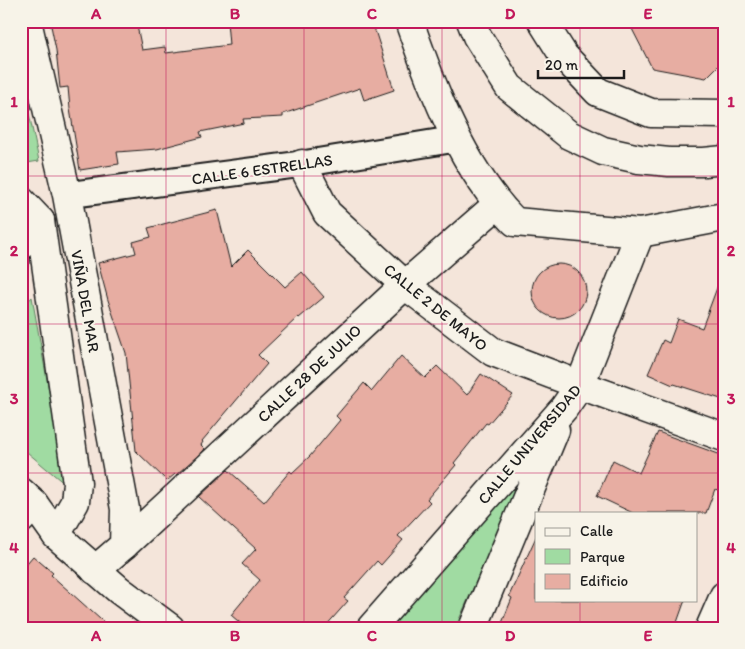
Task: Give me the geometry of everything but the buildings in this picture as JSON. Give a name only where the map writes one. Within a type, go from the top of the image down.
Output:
[{"type":"street","name":"VIÑA DEL MAR","points":[[27,21],[67,195],[124,509],[124,545]]},
{"type":"street","points":[[409,21],[422,58],[456,139],[498,204],[515,222],[640,233],[724,217]]},
{"type":"street","points":[[471,21],[477,36],[509,87],[569,135],[604,151],[639,159],[669,162],[724,160]]},
{"type":"street","points":[[542,21],[564,56],[598,92],[651,113],[724,114]]},
{"type":"street","name":"CALLE 6 ESTRELLAS","points":[[67,195],[302,164],[456,139]]},
{"type":"street","name":"CALLE 2 DE MAYO","points":[[302,164],[327,213],[405,285],[493,352],[580,386],[724,437]]},
{"type":"street","points":[[21,201],[40,221],[77,483],[76,502],[56,535]]},
{"type":"street","name":"CALLE 28 DE JULIO","points":[[124,545],[405,285],[498,204]]},
{"type":"street","points":[[21,245],[40,221]]},
{"type":"street","name":"CALLE UNIVERSIDAD","points":[[371,628],[564,408],[580,386],[640,233]]},
{"type":"street","points":[[473,628],[564,408]]},
{"type":"street","points":[[26,505],[95,570],[170,628]]},
{"type":"street","points":[[95,570],[124,545]]},
{"type":"street","points":[[710,628],[724,596]]},
{"type":"green space","points":[[21,75],[39,161],[21,164]]},
{"type":"green space","points":[[32,297],[66,485],[21,447],[21,309]]},
{"type":"green space","points":[[528,467],[456,626],[454,628],[386,628]]}]
